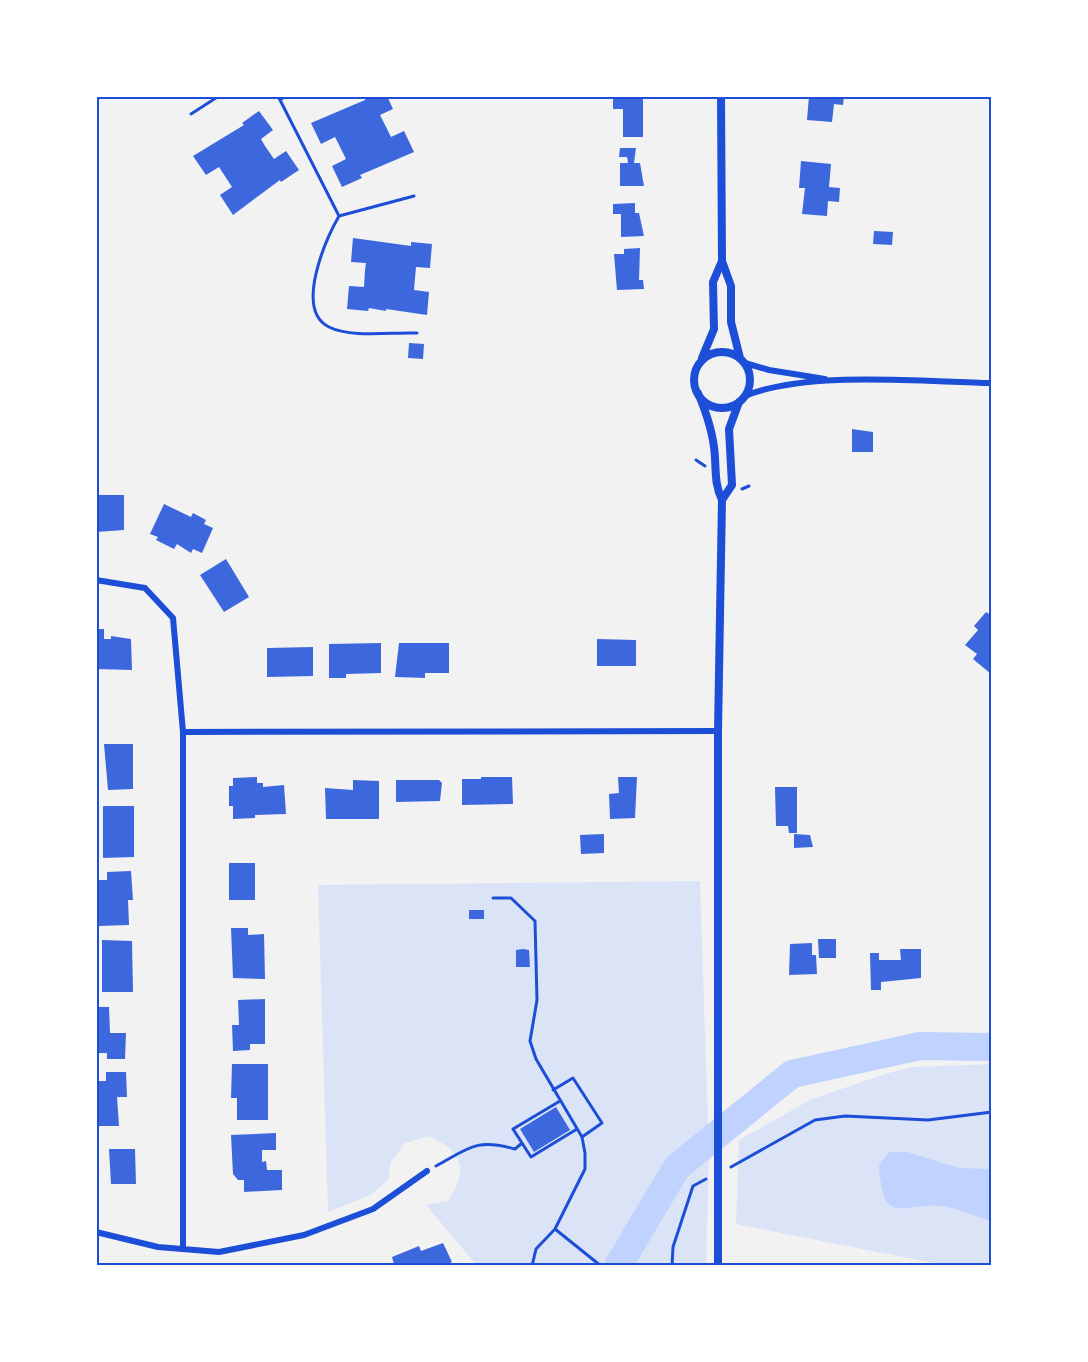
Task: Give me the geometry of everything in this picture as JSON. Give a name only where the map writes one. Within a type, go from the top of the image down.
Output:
[{"type":"street","points":[[721,96],[722,261],[731,286],[731,322],[750,379],[729,429],[732,485],[722,500]]},
{"type":"street","points":[[718,1266],[715,1179],[718,1097],[718,731],[722,500],[715,485],[715,458],[709,420],[698,393],[694,375],[714,329],[713,282],[722,261]]},
{"type":"street","points":[[698,366],[709,354],[725,352],[769,370],[834,380]]},
{"type":"street","points":[[698,393],[712,406],[730,407],[742,399],[778,386],[834,380],[992,383]]},
{"type":"street","points":[[96,580],[145,588],[173,618],[183,732],[183,1250]]},
{"type":"street","points":[[183,732],[718,731]]},
{"type":"street","points":[[96,1232],[158,1247],[219,1252],[304,1235],[373,1209],[427,1171]]},
{"type":"lane","points":[[191,114],[219,96]]},
{"type":"lane","points":[[288,96],[280,98],[339,216]]},
{"type":"lane","points":[[414,196],[339,216],[325,242],[313,294],[315,311],[326,326],[344,332],[417,333]]},
{"type":"lane","points":[[992,458],[992,556]]},
{"type":"path","points":[[493,898],[511,898],[535,921],[537,1000],[530,1041],[536,1059],[582,1137],[585,1169],[555,1230],[536,1250],[532,1266]]},
{"type":"path","points":[[553,1090],[573,1078],[602,1123],[582,1137]]},
{"type":"path","points":[[560,1101],[513,1129],[531,1157],[576,1129]]},
{"type":"path","points":[[722,1171],[815,1120],[845,1116],[928,1120],[992,1112]]},
{"type":"path","points":[[427,1171],[472,1146],[486,1142],[515,1149],[522,1143]]},
{"type":"path","points":[[672,1266],[673,1247],[693,1186],[715,1179]]},
{"type":"path","points":[[555,1230],[601,1266]]},
{"type":"shaded area","points":[[700,881],[709,1156],[706,1266],[477,1266],[426,1205],[448,1201],[459,1180],[460,1171],[456,1156],[450,1149],[430,1136],[405,1143],[391,1162],[388,1180],[371,1195],[328,1212],[318,885]]},
{"type":"shaded area","points":[[992,1064],[992,1266],[949,1266],[736,1224],[739,1140],[812,1099],[885,1074],[913,1067]]},
{"type":"water","points":[[889,1152],[907,1152],[959,1168],[992,1169],[992,1221],[942,1206],[898,1208],[891,1205],[885,1199],[881,1186],[879,1166]]},
{"type":"building","points":[[365,96],[387,96],[393,109],[380,115],[391,137],[404,131],[414,152],[360,175],[362,178],[342,187],[332,166],[346,159],[335,137],[321,144],[311,123],[365,100]]},
{"type":"building","points":[[809,96],[844,96],[843,105],[834,104],[832,122],[807,120]]},
{"type":"building","points":[[643,97],[643,137],[623,137],[623,109],[613,109],[613,98]]},
{"type":"building","points":[[259,111],[273,130],[261,139],[265,146],[274,159],[286,151],[299,170],[281,182],[280,180],[233,215],[220,195],[232,187],[219,167],[206,175],[193,156],[244,125],[242,123]]},
{"type":"building","points":[[620,148],[636,148],[634,163],[640,163],[644,186],[620,186],[620,163],[628,163],[627,157],[619,157]]},
{"type":"building","points":[[801,161],[831,164],[829,187],[840,188],[839,202],[828,201],[827,216],[802,214],[805,188],[799,188]]},
{"type":"building","points":[[635,203],[635,213],[639,213],[644,236],[621,237],[621,214],[613,214],[613,204]]},
{"type":"building","points":[[874,231],[893,232],[892,245],[873,244]]},
{"type":"building","points":[[353,238],[411,246],[411,242],[432,244],[430,268],[416,267],[414,290],[429,292],[427,315],[386,309],[386,311],[369,308],[368,311],[347,309],[349,286],[364,287],[366,263],[351,262]]},
{"type":"building","points":[[640,248],[639,280],[643,280],[644,289],[617,290],[614,254],[624,254],[624,249]]},
{"type":"building","points":[[409,343],[424,344],[423,359],[408,358]]},
{"type":"building","points":[[852,429],[873,432],[873,452],[852,452]]},
{"type":"building","points":[[96,495],[124,495],[124,530],[96,532]]},
{"type":"building","points":[[164,504],[191,517],[193,513],[206,520],[204,524],[213,528],[202,553],[193,549],[191,553],[177,544],[174,549],[156,540],[158,537],[150,534]]},
{"type":"building","points":[[226,559],[249,597],[224,612],[200,575]]},
{"type":"building","points":[[986,612],[992,616],[991,674],[973,659],[977,654],[965,645],[978,630],[974,626]]},
{"type":"building","points":[[96,629],[104,629],[104,639],[111,639],[111,636],[131,639],[132,670],[96,669]]},
{"type":"building","points":[[597,639],[636,640],[636,666],[597,666]]},
{"type":"building","points":[[381,643],[381,673],[346,674],[346,678],[329,678],[329,644]]},
{"type":"building","points":[[399,643],[449,643],[449,673],[425,673],[425,678],[395,677]]},
{"type":"building","points":[[313,647],[313,676],[267,677],[267,648]]},
{"type":"building","points":[[104,744],[133,744],[133,789],[108,790]]},
{"type":"building","points":[[257,777],[257,783],[263,783],[263,787],[284,785],[286,814],[255,815],[255,818],[233,819],[233,806],[229,806],[229,786],[233,786],[233,778]]},
{"type":"building","points":[[481,777],[512,777],[513,804],[462,805],[462,779],[481,779]]},
{"type":"building","points":[[618,777],[637,777],[635,818],[610,819],[609,794],[619,793]]},
{"type":"building","points":[[353,780],[379,781],[379,819],[326,819],[325,788],[353,790]]},
{"type":"building","points":[[396,780],[439,780],[442,783],[440,801],[396,802]]},
{"type":"building","points":[[775,787],[797,787],[797,833],[789,833],[788,826],[776,826]]},
{"type":"building","points":[[103,806],[134,806],[134,857],[103,858]]},
{"type":"building","points":[[604,834],[604,853],[581,854],[580,835]]},
{"type":"building","points":[[794,834],[810,835],[813,847],[794,848]]},
{"type":"building","points":[[229,863],[255,863],[255,900],[229,900]]},
{"type":"building","points":[[131,871],[133,900],[128,900],[129,925],[98,926],[98,880],[107,880],[107,872]]},
{"type":"building","points":[[469,910],[484,910],[484,919],[469,919]]},
{"type":"building","points":[[231,928],[248,928],[248,935],[264,934],[265,979],[233,978]]},
{"type":"building","points":[[818,939],[836,939],[836,958],[819,958]]},
{"type":"building","points":[[102,940],[132,941],[133,992],[102,992]]},
{"type":"building","points":[[812,943],[812,955],[816,955],[817,974],[789,975],[790,944]]},
{"type":"building","points":[[900,949],[921,949],[921,978],[881,982],[881,990],[871,990],[870,953],[879,953],[879,960],[901,960]]},
{"type":"building","points":[[516,950],[529,950],[530,967],[516,967]]},
{"type":"building","points":[[265,999],[265,1044],[250,1044],[250,1050],[233,1051],[232,1025],[239,1025],[238,1000]]},
{"type":"building","points":[[96,1007],[109,1007],[110,1033],[126,1033],[125,1059],[107,1059],[107,1053],[96,1053]]},
{"type":"building","points":[[232,1064],[268,1064],[268,1120],[237,1120],[237,1098],[231,1098]]},
{"type":"building","points":[[106,1072],[126,1072],[127,1097],[117,1097],[119,1126],[96,1126],[96,1081],[106,1081]]},
{"type":"building","points":[[556,1107],[570,1130],[534,1152],[520,1129]]},
{"type":"building","points":[[276,1133],[276,1150],[262,1150],[262,1162],[266,1161],[267,1170],[282,1170],[282,1190],[244,1192],[244,1180],[238,1180],[233,1174],[231,1135]]},
{"type":"building","points":[[109,1149],[135,1149],[136,1184],[111,1184]]},
{"type":"building","points":[[443,1243],[452,1262],[443,1266],[395,1266],[392,1257],[419,1246],[421,1251]]},
{"type":"waterway","points":[[618,1266],[677,1167],[792,1074],[920,1046],[992,1047]]}]
